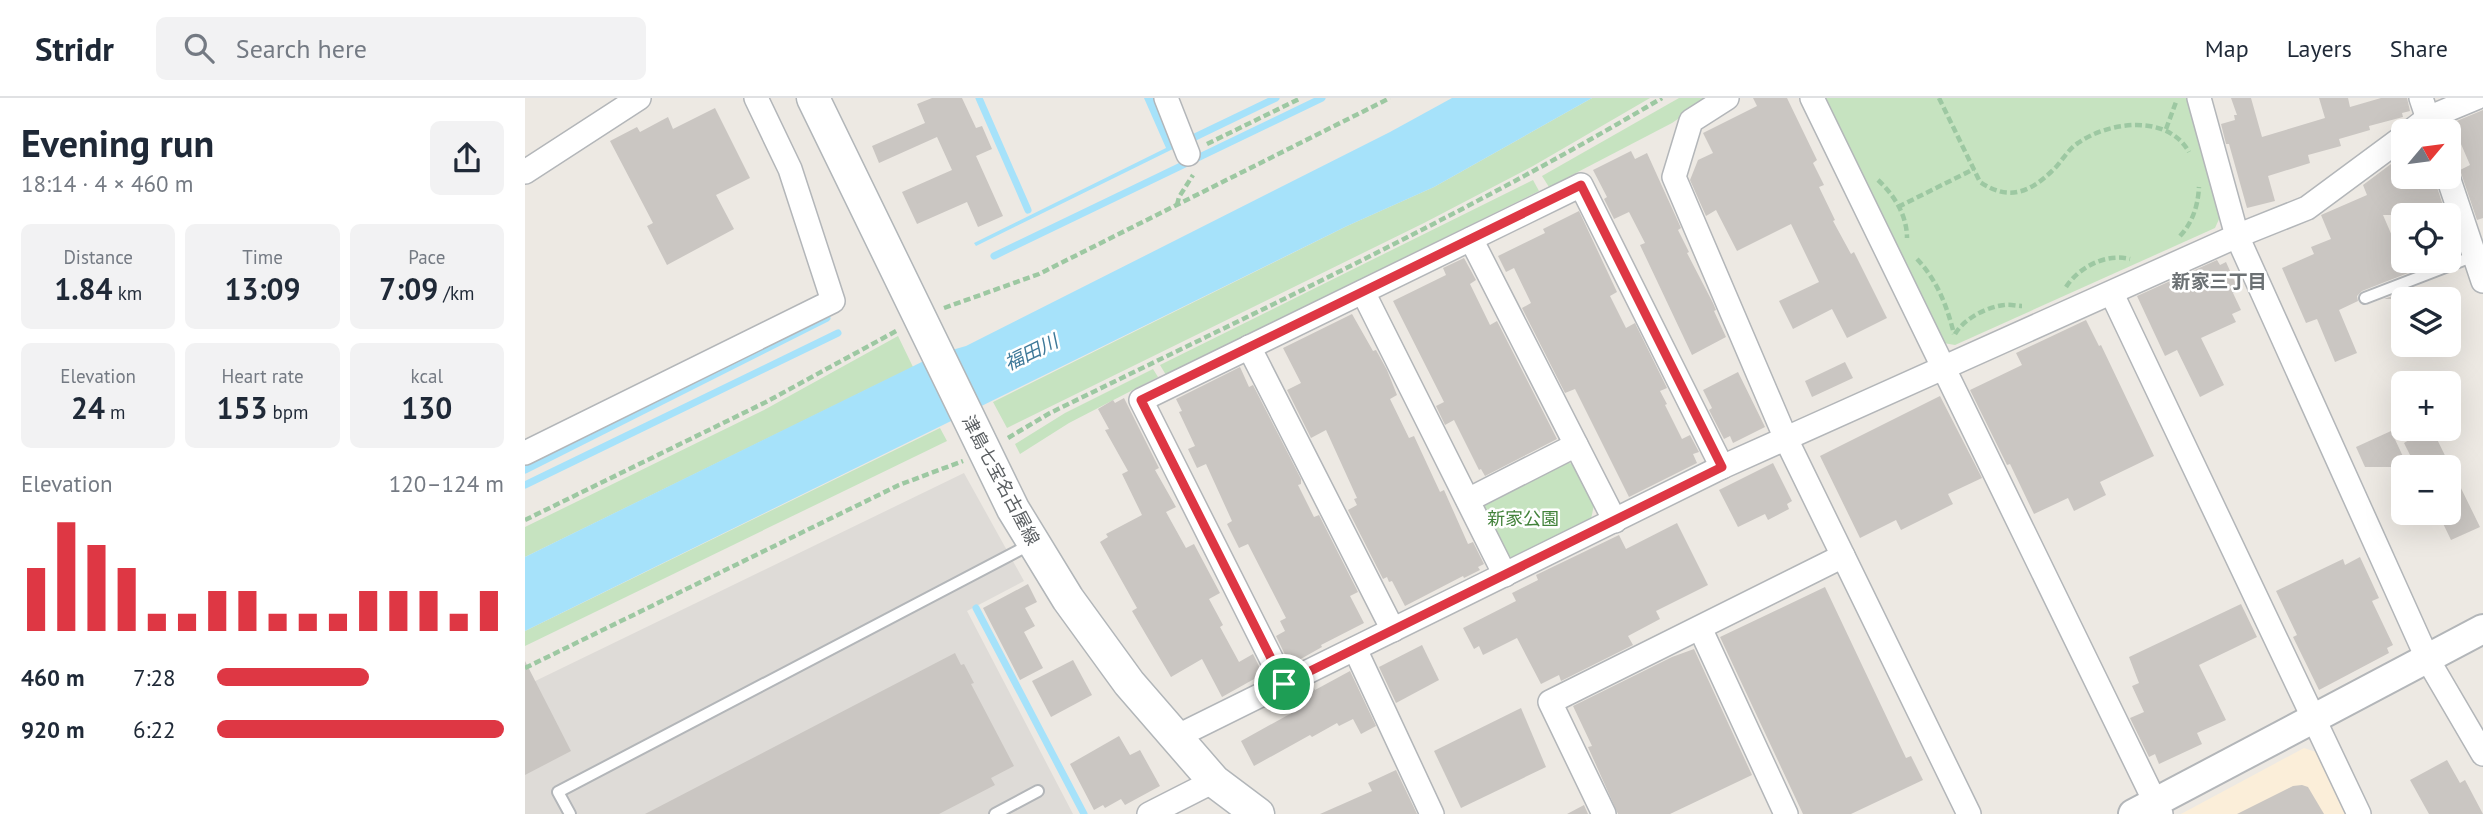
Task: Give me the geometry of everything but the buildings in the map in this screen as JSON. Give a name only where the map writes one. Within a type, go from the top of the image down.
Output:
[{"type":"main road","name":"津島七宝名古屋線","points":[[813,98],[1013,509],[1068,599],[1129,683],[1175,737],[1214,781],[1258,814]]},
{"type":"street","points":[[525,172],[639,98]]},
{"type":"street","points":[[525,453],[834,301],[790,169],[756,98]]},
{"type":"street","points":[[1166,98],[1191,160]]},
{"type":"street","points":[[1727,98],[1691,121],[1674,177],[1786,439],[1969,814]]},
{"type":"street","points":[[1812,98],[1944,367],[2150,810],[2313,719],[2483,629]]},
{"type":"street","points":[[2199,98],[2237,236],[2428,660],[2483,754]]},
{"type":"street","points":[[2425,119],[2476,98]]},
{"type":"street","points":[[1175,737],[1722,467],[2237,236],[2308,208],[2391,146]]},
{"type":"street","points":[[1284,684],[1141,400],[1581,185],[1722,467]]},
{"type":"street","points":[[2453,189],[2477,251],[2483,281]]},
{"type":"street","points":[[1471,239],[1615,521]]},
{"type":"street","points":[[1363,292],[1504,575]]},
{"type":"street","points":[[2112,294],[2358,814]]},
{"type":"street","points":[[1249,347],[1393,630]]},
{"type":"street","points":[[1468,500],[1576,445]]},
{"type":"street","points":[[1604,814],[1550,702],[1843,556]]},
{"type":"street","points":[[1700,628],[1786,814]]},
{"type":"street","points":[[1355,649],[1432,814]]},
{"type":"street","points":[[1149,814],[1214,781]]},
{"type":"lane","points":[[2365,298],[2477,251]]},
{"type":"lane","points":[[570,814],[558,792],[1034,542]]},
{"type":"lane","points":[[995,814],[1038,791]]},
{"type":"path","points":[[1177,205],[1193,175],[1191,160],[1301,98]]},
{"type":"path","points":[[525,520],[766,402],[920,318],[968,298],[1039,274],[1390,98]]},
{"type":"path","points":[[525,668],[899,485],[984,452],[1050,412],[1427,228],[1579,148],[1662,98]]},
{"type":"path","points":[[1939,98],[1980,182],[1993,191],[2007,194],[2022,191],[2052,171],[2080,141],[2105,130],[2139,125],[2166,129],[2185,144],[2190,155]]},
{"type":"path","points":[[2166,129],[2175,98]]},
{"type":"path","points":[[1898,207],[1974,169]]},
{"type":"path","points":[[2172,245],[2187,229],[2198,205],[2198,176]]},
{"type":"path","points":[[2061,294],[2079,271],[2117,255],[2137,261]]},
{"type":"path","points":[[1955,334],[1962,322],[2005,304],[2030,307]]},
{"type":"shaded area","points":[[964,473],[1024,581],[967,611],[1073,814],[525,814],[525,686]]},
{"type":"shaded area","points":[[2304,748],[2316,752],[2346,814],[2181,814]]},
{"type":"green space","points":[[1592,98],[1650,98],[1533,166],[1424,223],[1007,428],[993,402],[1347,226],[1434,187]]},
{"type":"green space","points":[[1679,98],[1709,98],[1672,123],[1549,187],[1542,176]]},
{"type":"green space","points":[[1824,98],[2188,98],[2220,217],[2215,228],[1955,345],[1943,343]]},
{"type":"green space","points":[[1533,180],[1539,191],[1166,375],[1160,365]]},
{"type":"green space","points":[[898,336],[913,367],[525,557],[525,527],[764,410]]},
{"type":"green space","points":[[1153,369],[1158,377],[1069,423],[1020,454],[1015,444],[1065,413]]},
{"type":"green space","points":[[940,428],[947,441],[525,646],[525,631]]},
{"type":"green space","name":"新家公園","points":[[1564,462],[1574,464],[1594,505],[1591,519],[1517,558],[1506,556],[1482,512],[1484,501]]},
{"type":"water","points":[[1144,98],[1155,98],[1177,147],[976,246],[974,243],[1166,148]]},
{"type":"water","name":"福田川","points":[[1452,98],[1592,98],[1434,187],[1347,226],[525,631],[525,557],[938,354],[966,346],[1390,132]]},
{"type":"waterway","points":[[979,98],[1028,210]]},
{"type":"waterway","points":[[1195,137],[1276,98]]},
{"type":"waterway","points":[[994,256],[1322,98]]},
{"type":"waterway","points":[[525,470],[827,318]]},
{"type":"waterway","points":[[525,485],[838,333]]},
{"type":"waterway","points":[[976,608],[1084,814]]},
{"type":"district","name":"新家三丁目","points":[[2219,281]]},
{"type":"route","points":[[1581,185],[1722,467],[1284,684],[1141,400],[1581,185]]}]
